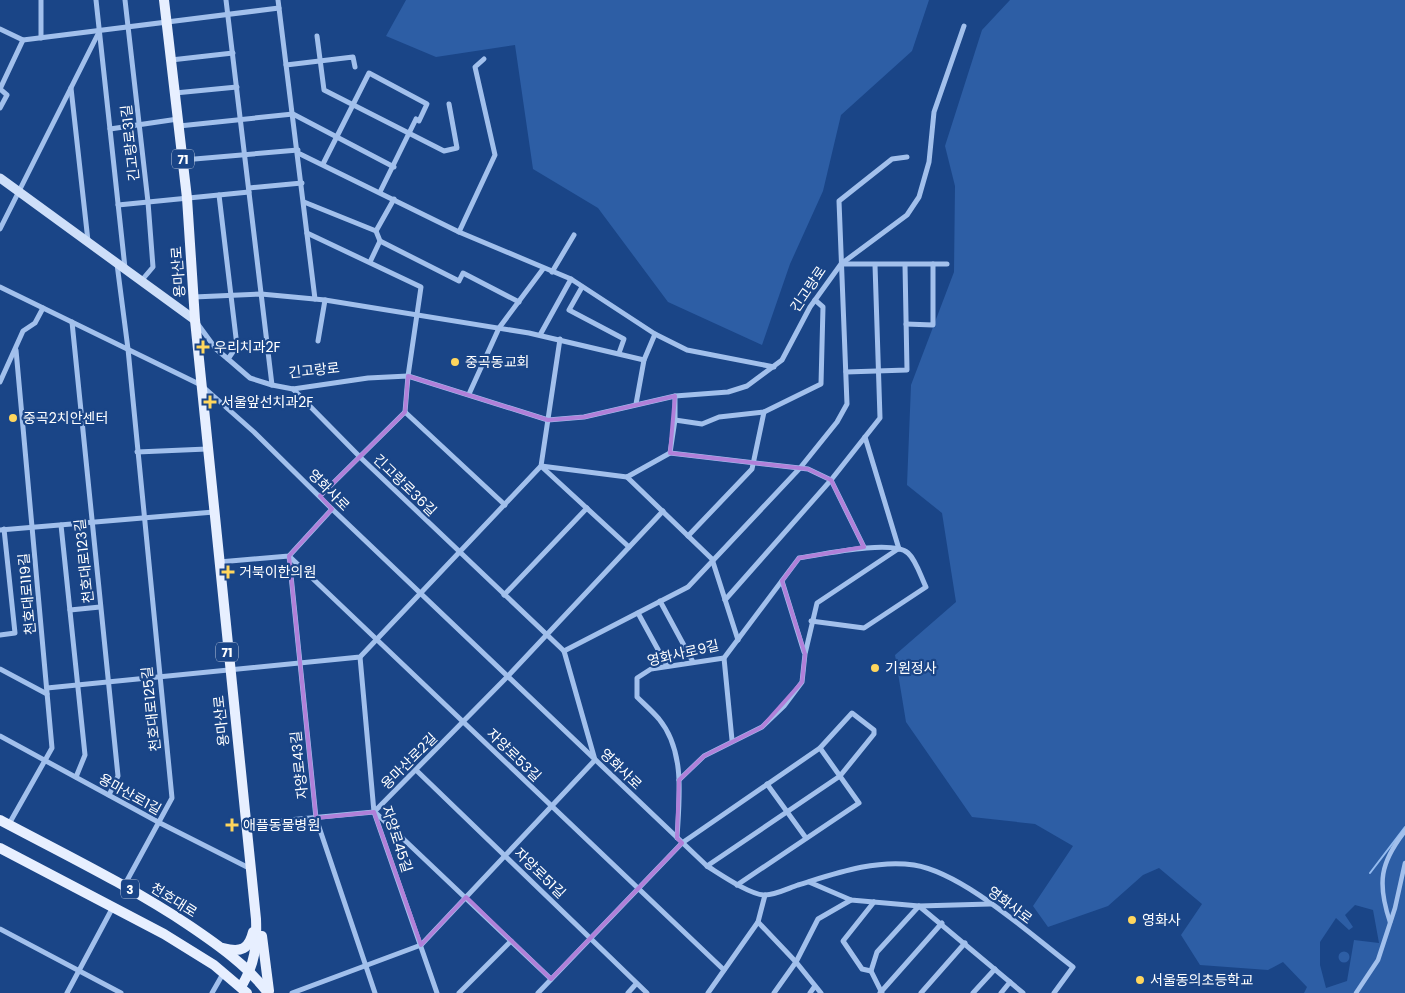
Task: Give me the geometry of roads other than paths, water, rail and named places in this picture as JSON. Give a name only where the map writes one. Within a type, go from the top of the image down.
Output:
[{"type":"main road","name":"용마산로","points":[[164,0],[187,198],[201,385],[256,919],[256,946],[244,990]]},
{"type":"main road","name":"긴고랑로","points":[[0,178],[195,320]]},
{"type":"main road","name":"천호대로","points":[[5,822],[174,915],[219,946],[250,973],[269,993]]},
{"type":"main road","name":"3","points":[[0,848],[164,934],[224,972],[244,990]]},
{"type":"main road","points":[[219,946],[236,950],[246,947],[252,940],[256,919]]},
{"type":"main road","points":[[256,919],[262,936],[269,993]]},
{"type":"street","points":[[41,0],[41,38]]},
{"type":"street","name":"천호대로125길","points":[[96,0],[118,205],[121,265],[137,452],[172,798],[124,886]]},
{"type":"street","name":"긴고랑로31길","points":[[126,0],[148,202],[152,267],[142,280]]},
{"type":"street","points":[[226,0],[272,385]]},
{"type":"street","points":[[278,0],[315,299]]},
{"type":"street","points":[[0,29],[23,40],[228,16],[279,8]]},
{"type":"street","name":"긴고랑로","points":[[195,320],[216,350],[250,378],[272,385],[293,389],[368,378],[408,376],[548,420],[584,417],[675,396],[728,392],[747,386],[782,360],[815,300],[841,264],[908,215],[919,197],[929,162],[934,112],[964,26]]},
{"type":"street","points":[[0,229],[99,31]]},
{"type":"street","points":[[317,36],[324,90],[444,151],[457,148],[449,104]]},
{"type":"street","points":[[0,108],[6,95],[0,89],[23,40]]},
{"type":"street","points":[[171,60],[232,53]]},
{"type":"street","points":[[286,65],[353,57],[355,67]]},
{"type":"street","points":[[459,232],[495,155],[475,67],[484,59]]},
{"type":"street","points":[[323,164],[370,73],[427,104],[419,121],[416,119],[380,192]]},
{"type":"street","points":[[175,93],[236,87]]},
{"type":"street","points":[[71,88],[88,241]]},
{"type":"street","points":[[110,129],[139,125],[241,121],[293,114],[394,167]]},
{"type":"street","points":[[183,160],[298,152],[459,232],[543,269],[571,279],[655,334],[687,350],[774,367]]},
{"type":"street","points":[[292,993],[421,945],[595,760],[564,651],[688,587],[712,559],[800,468],[837,422],[847,404],[839,201],[892,159],[906,157]]},
{"type":"street","points":[[118,205],[219,195],[302,183]]},
{"type":"street","points":[[219,195],[229,295],[237,346],[228,359]]},
{"type":"street","points":[[376,231],[394,199]]},
{"type":"street","points":[[304,202],[376,231],[380,241],[459,282],[464,273],[519,302]]},
{"type":"street","points":[[307,233],[421,287],[408,376],[405,412],[320,496]]},
{"type":"street","points":[[552,272],[574,235]]},
{"type":"street","points":[[370,262],[380,241]]},
{"type":"street","points":[[841,264],[947,264]]},
{"type":"street","points":[[906,324],[933,325],[933,264]]},
{"type":"street","points":[[725,600],[831,480],[880,418],[875,265]]},
{"type":"street","points":[[846,372],[907,370],[905,265]]},
{"type":"street","points":[[469,394],[500,328],[543,269]]},
{"type":"street","points":[[540,335],[571,279]]},
{"type":"street","name":"영화사로","points":[[0,287],[201,385],[254,432],[332,509],[707,866],[737,885],[765,895],[871,866],[913,865],[944,875],[974,891],[1073,967],[1054,993]]},
{"type":"street","points":[[582,287],[569,310],[624,339],[618,353]]},
{"type":"street","points":[[193,297],[261,294],[325,300],[417,313],[540,335],[644,360]]},
{"type":"street","points":[[318,341],[325,300]]},
{"type":"street","points":[[675,420],[702,424],[719,417],[764,412],[821,384],[823,307],[815,300]]},
{"type":"street","points":[[0,382],[23,331],[35,323],[43,308]]},
{"type":"street","name":"천호대로123길","points":[[72,322],[118,776],[109,794]]},
{"type":"street","points":[[636,404],[644,360],[655,334]]},
{"type":"street","points":[[0,669],[47,691],[78,685],[360,657],[542,466],[560,339]]},
{"type":"street","name":"천호대로119길","points":[[5,822],[52,748],[16,350]]},
{"type":"street","name":"긴고랑로36길","points":[[293,389],[459,553],[564,651]]},
{"type":"street","points":[[670,452],[675,420],[675,396]]},
{"type":"street","points":[[405,412],[505,505]]},
{"type":"street","points":[[688,536],[752,469],[764,412]]},
{"type":"street","points":[[811,620],[864,628],[926,587],[908,553],[899,549],[865,437]]},
{"type":"street","points":[[137,452],[208,449]]},
{"type":"street","points":[[627,477],[670,452],[808,469],[831,480],[864,547]]},
{"type":"street","points":[[542,466],[627,477],[712,559],[738,640]]},
{"type":"street","points":[[542,466],[629,547]]},
{"type":"street","points":[[504,595],[587,508]]},
{"type":"street","points":[[218,562],[289,556],[332,509]]},
{"type":"street","name":"용마산로2길","points":[[374,812],[508,677],[663,511]]},
{"type":"street","points":[[0,635],[15,633],[2,530],[214,512]]},
{"type":"street","points":[[61,525],[85,755],[76,776]]},
{"type":"street","name":"영화사로9길","points":[[677,838],[679,780],[672,744],[660,720],[637,697],[637,678],[651,668],[724,658],[799,558],[864,547],[899,549]]},
{"type":"street","points":[[679,780],[704,756],[732,740],[762,727],[784,706],[802,682],[804,654],[811,620],[817,603],[899,549]]},
{"type":"street","name":"자양로53길","points":[[289,556],[724,970]]},
{"type":"street","name":"자양로43길","points":[[289,556],[316,818],[375,993]]},
{"type":"street","points":[[782,581],[804,654]]},
{"type":"street","points":[[660,601],[693,662]]},
{"type":"street","points":[[70,610],[100,607]]},
{"type":"street","points":[[638,613],[667,666]]},
{"type":"street","name":"자양로45길","points":[[360,657],[374,812],[437,993]]},
{"type":"street","points":[[724,658],[732,740]]},
{"type":"street","points":[[538,993],[682,843],[820,748],[852,713],[874,730],[874,734],[840,776],[707,866]]},
{"type":"street","name":"용마산로1길","points":[[0,736],[160,823],[251,869]]},
{"type":"street","points":[[737,885],[859,803],[820,748]]},
{"type":"street","name":"자양로51길","points":[[416,770],[647,993]]},
{"type":"street","points":[[767,784],[806,838]]},
{"type":"street","points":[[246,824],[374,812],[551,979]]},
{"type":"street","points":[[1391,923],[1384,902],[1381,881],[1390,850],[1405,831]]},
{"type":"street","points":[[1356,993],[1378,960],[1391,923],[1405,863]]},
{"type":"street","points":[[808,882],[851,900],[919,906],[990,904]]},
{"type":"street","points":[[708,993],[758,922],[765,895]]},
{"type":"street","points":[[774,993],[796,962],[818,919],[851,900]]},
{"type":"street","points":[[871,971],[862,969],[843,942],[874,902]]},
{"type":"street","points":[[919,906],[942,923],[1023,993]]},
{"type":"street","points":[[919,906],[877,952],[871,971],[881,992],[942,923]]},
{"type":"street","points":[[67,993],[113,907]]},
{"type":"street","points":[[758,922],[796,962],[821,993]]},
{"type":"street","points":[[0,928],[121,993]]},
{"type":"street","points":[[459,993],[511,941]]},
{"type":"street","points":[[921,993],[964,942]]},
{"type":"street","points":[[973,993],[995,969]]},
{"type":"street","points":[[212,993],[224,972]]},
{"type":"street","points":[[1001,993],[1010,982]]},
{"type":"street","points":[[628,993],[636,984]]},
{"type":"street","points":[[810,993],[815,986]]},
{"type":"waterway","points":[[1370,873],[1405,827]]},
{"type":"place","name":"우리치과2F","points":[[203,347]]},
{"type":"place","name":"중곡동교회","points":[[455,362]]},
{"type":"place","name":"서울앞선치과2F","points":[[210,402]]},
{"type":"place","name":"중곡2치안센터","points":[[13,418]]},
{"type":"place","name":"거북이한의원","points":[[228,572]]},
{"type":"place","name":"기원정사","points":[[875,668]]},
{"type":"place","name":"애플동물병원","points":[[232,825]]},
{"type":"place","name":"영화사","points":[[1132,920]]},
{"type":"place","name":"서울동의초등학교","points":[[1140,980]]}]
